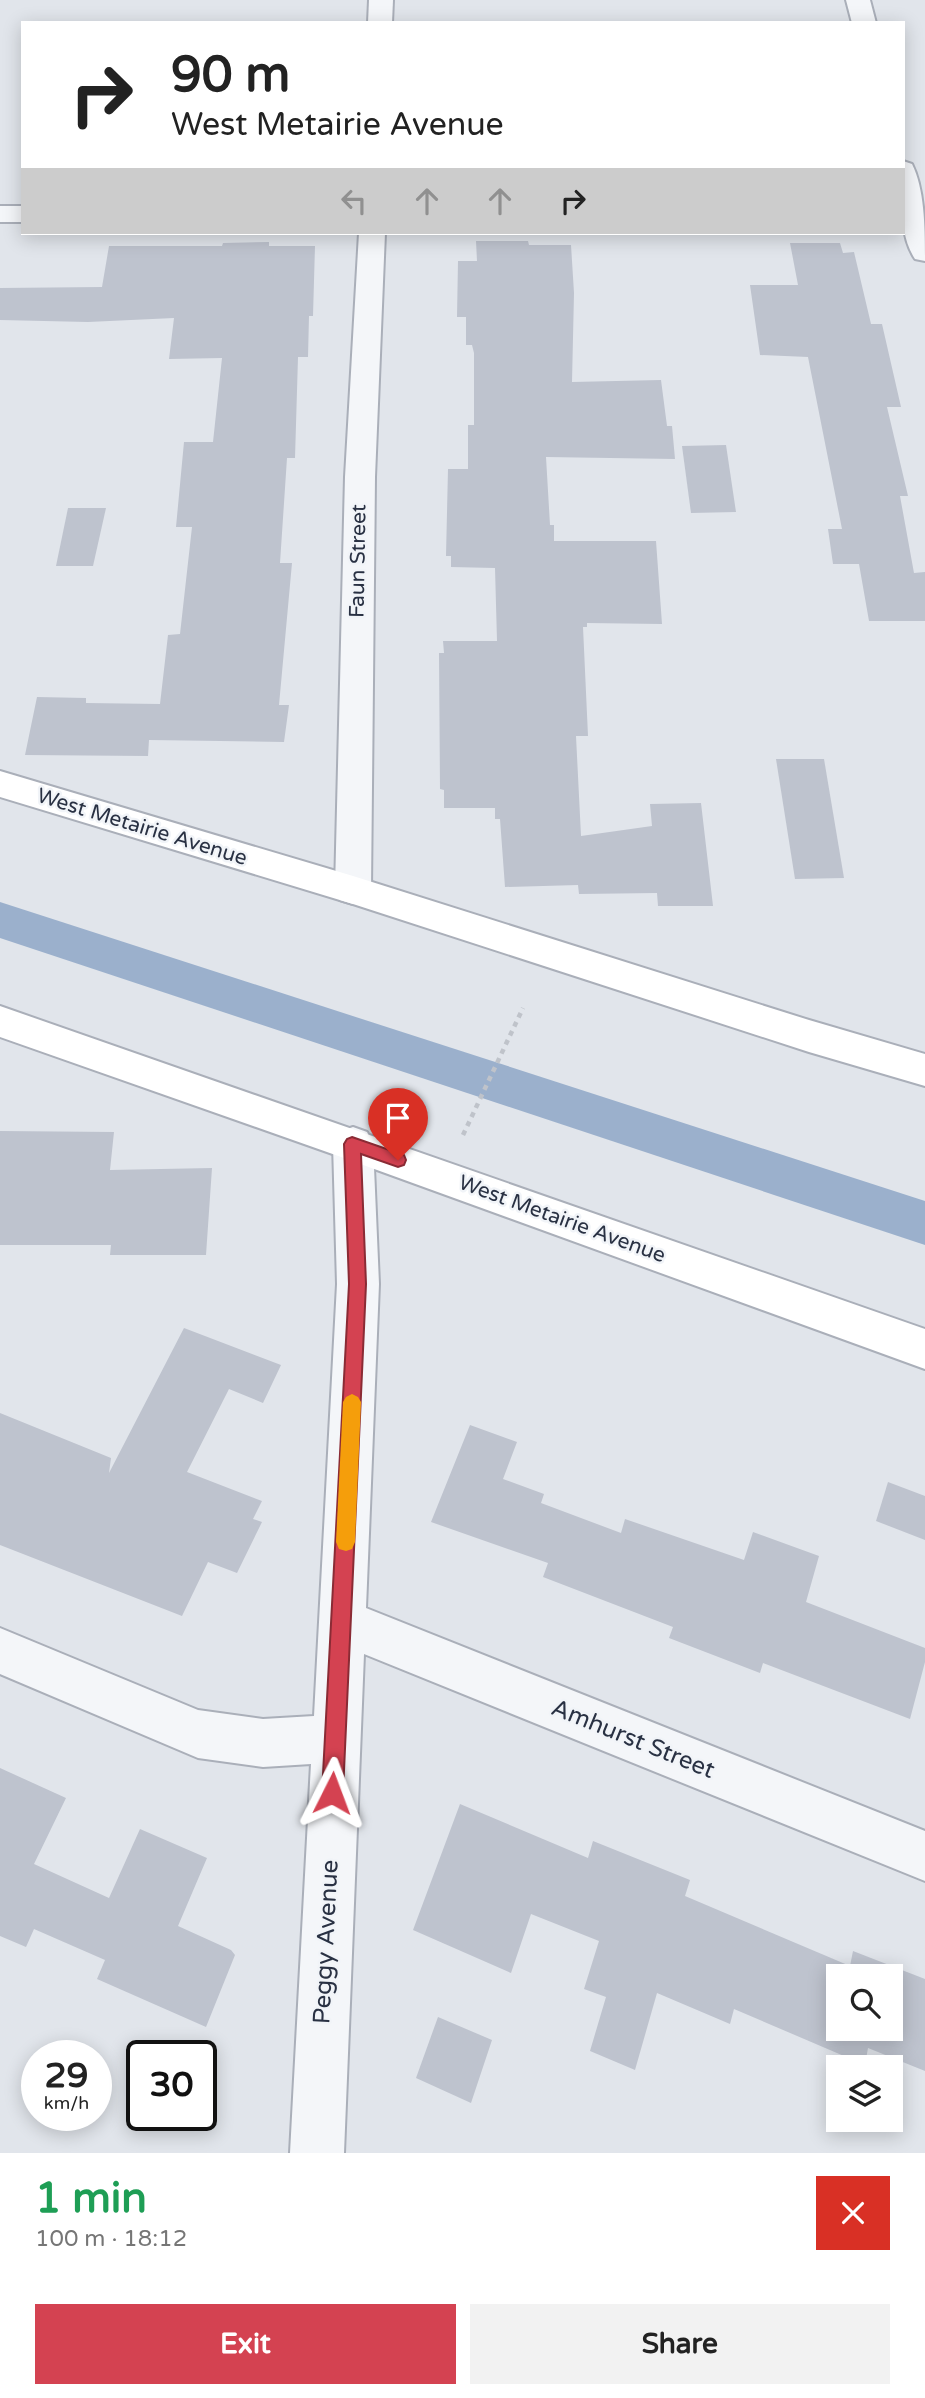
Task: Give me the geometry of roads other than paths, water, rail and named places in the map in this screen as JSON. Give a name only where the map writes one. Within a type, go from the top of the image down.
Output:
[{"type":"main road","name":"West Metairie Avenue","points":[[0,784],[353,890],[925,1070]]},
{"type":"main road","name":"West Metairie Avenue","points":[[0,1021],[925,1349]]},
{"type":"main road","points":[[880,1056],[925,1082]]},
{"type":"main road","points":[[777,1296],[925,1323]]},
{"type":"street","points":[[380,0],[380,21]]},
{"type":"street","points":[[858,0],[863,21]]},
{"type":"street","points":[[905,176],[925,253]]},
{"type":"street","points":[[0,214],[21,214]]},
{"type":"street","name":"Faun Street","points":[[353,890],[360,477],[372,235]]},
{"type":"street","name":"Peggy Avenue","points":[[317,2153],[358,1284],[352,1144]]},
{"type":"street","name":"Amhurst Street","points":[[342,1622],[925,1856]]},
{"type":"street","points":[[0,1651],[198,1734],[263,1743],[335,1738]]},
{"type":"waterway","points":[[0,920],[925,1223]]}]
